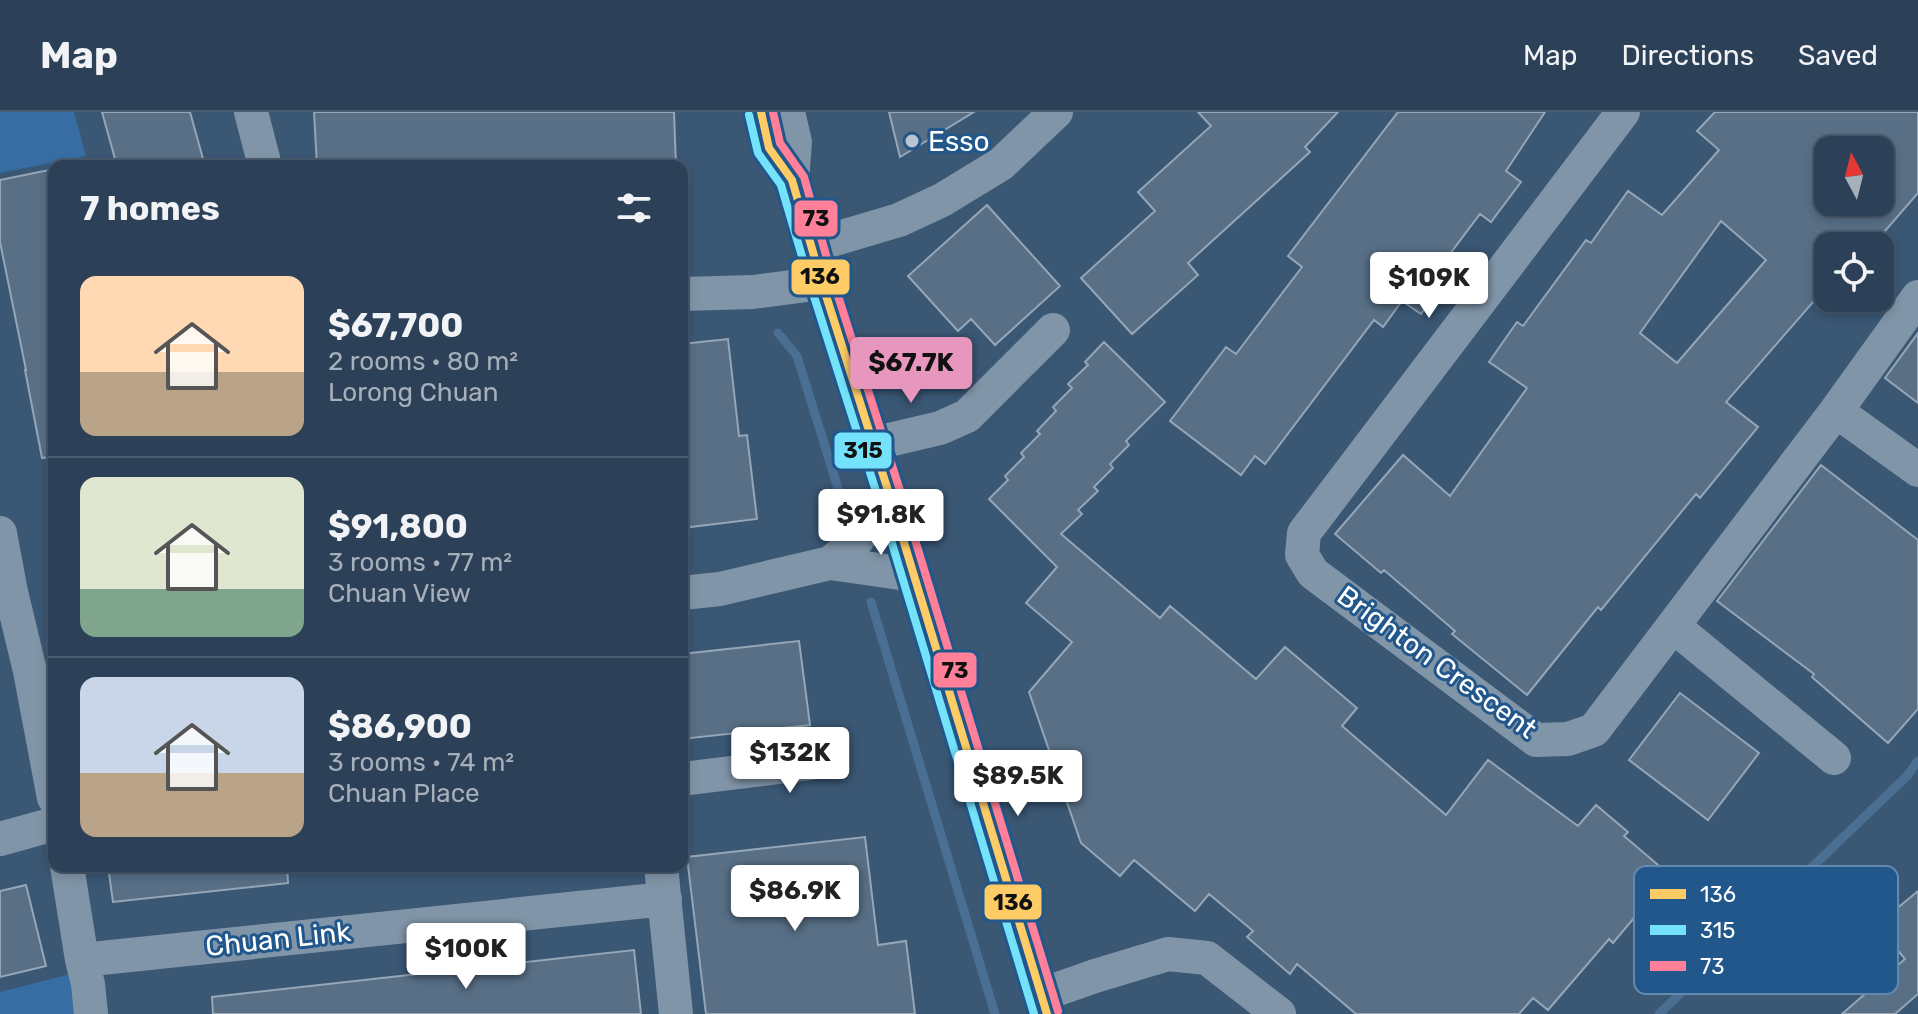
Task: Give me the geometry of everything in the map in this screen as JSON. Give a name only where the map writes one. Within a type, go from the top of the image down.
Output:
[{"type":"street","points":[[251,112],[263,160]]},
{"type":"street","points":[[761,112],[769,148],[792,180],[1044,1005],[1095,976],[1168,954],[1207,958],[1279,1014]]},
{"type":"street","points":[[788,112],[795,142],[792,180]]},
{"type":"street","points":[[811,246],[899,220],[942,200],[1001,164],[1056,112]]},
{"type":"street","name":"Brighton Crescent","points":[[1623,112],[1304,533],[1302,555],[1313,573],[1536,740],[1568,739],[1594,730],[1836,411],[1918,297]]},
{"type":"street","points":[[688,294],[753,292],[822,283]]},
{"type":"street","points":[[872,444],[940,428],[967,416],[1053,330]]},
{"type":"street","points":[[1836,411],[1918,470]]},
{"type":"street","points":[[830,563],[853,545],[892,503]]},
{"type":"street","points":[[0,533],[14,605],[42,669],[48,734]]},
{"type":"street","points":[[688,592],[720,589],[830,563],[914,575]]},
{"type":"street","points":[[1673,626],[1834,758]]},
{"type":"street","points":[[688,778],[811,763]]},
{"type":"street","points":[[0,839],[48,826]]},
{"type":"street","points":[[68,872],[91,1014]]},
{"type":"street","points":[[663,882],[676,1014]]},
{"type":"street","name":"Chuan Link","points":[[82,960],[663,882]]},
{"type":"shaded area","points":[[0,112],[74,112],[86,156],[48,160],[48,164],[0,173]]},
{"type":"shaded area","points":[[83,971],[88,1014],[0,1014],[0,992]]},
{"type":"building","points":[[102,112],[190,112],[203,160],[115,160]]},
{"type":"building","points":[[314,112],[674,112],[676,160],[317,160]]},
{"type":"building","name":"Esso","points":[[889,112],[974,112],[900,157]]},
{"type":"building","points":[[1198,112],[1338,112],[1305,147],[1310,152],[1188,263],[1198,275],[1132,334],[1081,278],[1155,211],[1138,192],[1211,126]]},
{"type":"building","points":[[1398,112],[1545,112],[1506,171],[1521,182],[1491,222],[1480,214],[1434,275],[1445,282],[1421,314],[1402,301],[1383,327],[1374,320],[1265,464],[1255,456],[1241,475],[1170,421],[1226,347],[1236,354],[1302,267],[1288,256]]},
{"type":"building","points":[[1715,112],[1918,112],[1918,193],[1884,232],[1814,232],[1814,301],[1726,402],[1758,427],[1700,498],[1696,494],[1601,610],[1598,607],[1527,695],[1452,634],[1455,631],[1384,570],[1381,573],[1335,534],[1403,455],[1450,496],[1527,388],[1489,362],[1517,322],[1523,326],[1586,240],[1591,243],[1628,191],[1662,215],[1719,150],[1697,131]],"holes":[[[1721,221],[1766,260],[1677,363],[1640,333]]]},
{"type":"building","points":[[48,170],[48,457],[42,458],[0,242],[0,180]]},
{"type":"building","points":[[987,205],[1060,286],[995,345],[971,319],[958,331],[908,276]]},
{"type":"building","points":[[1918,333],[1918,403],[1885,378]]},
{"type":"building","points":[[728,339],[739,436],[747,435],[757,519],[688,527],[688,343]]},
{"type":"building","points":[[1104,342],[1165,402],[1126,441],[1129,445],[1110,464],[1113,468],[1094,487],[1098,491],[1078,510],[1082,514],[1061,534],[1160,618],[1170,606],[1256,679],[1285,647],[1357,708],[1342,726],[1446,815],[1488,760],[1578,826],[1596,805],[1628,832],[1624,836],[1659,866],[1634,866],[1634,918],[1613,943],[1609,939],[1548,1010],[1533,998],[1519,1014],[1356,1014],[1297,964],[1290,974],[1247,937],[1253,931],[1209,894],[1195,911],[1134,860],[1120,876],[1081,843],[1029,692],[1072,642],[1026,603],[1057,567],[989,499],[1008,480],[1005,476],[1024,457],[1021,453],[1040,434],[1037,431],[1056,411],[1053,407],[1072,388],[1068,384],[1088,365],[1085,362]]},
{"type":"building","points":[[1821,465],[1918,540],[1918,709],[1888,743],[1812,677],[1814,674],[1717,601]]},
{"type":"building","points":[[799,641],[810,725],[688,738],[688,653]]},
{"type":"building","points":[[1680,693],[1759,753],[1708,820],[1629,760]]},
{"type":"building","points":[[865,837],[878,945],[906,941],[915,1014],[706,1014],[688,857]]},
{"type":"building","points":[[109,872],[287,872],[288,883],[113,902]]},
{"type":"building","points":[[26,885],[46,966],[0,977],[0,891]]},
{"type":"building","points":[[1918,891],[1918,994],[1895,1014],[1842,1014],[1865,994],[1898,994],[1898,965],[1905,959],[1898,950],[1898,908]]},
{"type":"building","points":[[634,950],[641,1014],[213,1014],[212,997]]},
{"type":"waterway","points":[[778,333],[797,356],[846,514]]},
{"type":"waterway","points":[[871,602],[995,1014]]},
{"type":"waterway","points":[[1813,866],[1907,776],[1918,761]]},
{"type":"waterway","points":[[1659,1014],[1680,994]]},
{"type":"transit line","name":"136","points":[[761,112],[769,148],[792,180],[1047,1014]]},
{"type":"transit line","name":"73","points":[[773,112],[780,143],[804,177],[1058,1011]]},
{"type":"transit line","name":"315","points":[[749,115],[758,153],[781,185],[1034,1014]]},
{"type":"place","name":"Esso","points":[[912,141]]}]
